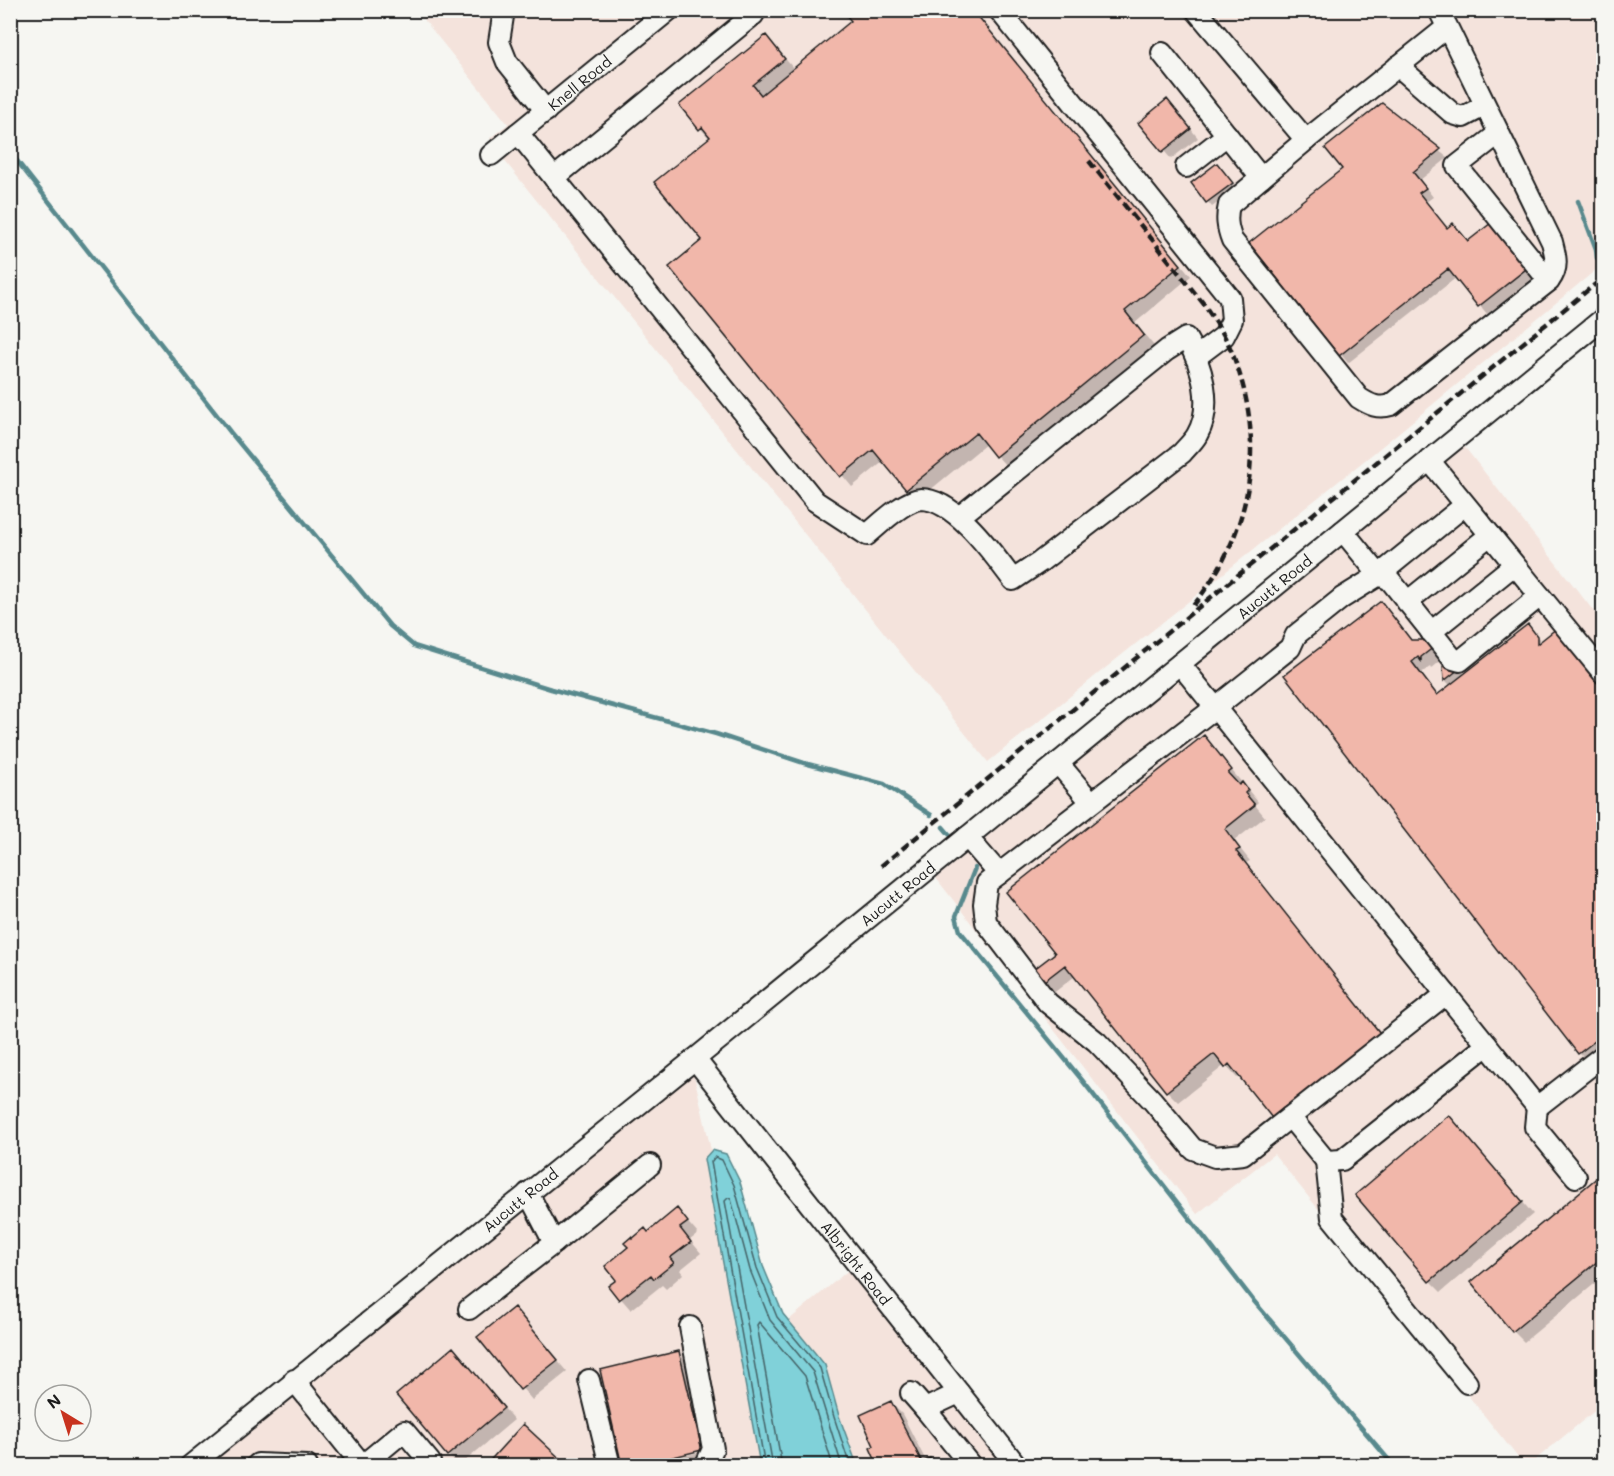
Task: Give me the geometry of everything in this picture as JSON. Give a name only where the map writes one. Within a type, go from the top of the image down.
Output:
[{"type":"street","points":[[504,10],[499,42],[507,62],[546,111]]},
{"type":"street","name":"Knell Road","points":[[491,156],[669,10]]},
{"type":"street","points":[[554,178],[756,10]]},
{"type":"street","points":[[999,10],[1230,298],[1232,320],[1224,336],[1196,357]]},
{"type":"street","points":[[1196,10],[1305,140]]},
{"type":"street","points":[[1442,19],[1551,242],[1557,269],[1549,281],[1391,405],[1382,408],[1370,405],[1359,398],[1232,240],[1227,227],[1226,217],[1229,205],[1305,140],[1398,66],[1442,19]]},
{"type":"street","points":[[1162,53],[1261,178]]},
{"type":"street","points":[[1398,66],[1453,114],[1463,117],[1484,106]]},
{"type":"street","points":[[518,133],[815,501],[867,535],[903,506],[921,499],[944,506],[959,517],[1013,580],[1040,562],[1182,453],[1197,435],[1203,420],[1205,401],[1196,357],[1186,338],[1167,350],[959,517]]},
{"type":"street","points":[[1498,134],[1457,166],[1549,281]]},
{"type":"street","points":[[1185,167],[1227,135]]},
{"type":"street","name":"Aucutt Road","points":[[190,1466],[695,1059],[1604,318]]},
{"type":"street","points":[[1429,460],[1604,674]]},
{"type":"street","points":[[1446,994],[1243,1154],[1215,1157],[1193,1149],[1152,1100],[1097,1042],[1048,1003],[986,922],[984,904],[987,883],[1216,708],[1290,648],[1296,635],[1342,598],[1379,575],[1465,505]]},
{"type":"street","points":[[1343,531],[1379,575],[1390,580],[1453,659],[1460,661],[1540,596]]},
{"type":"street","points":[[1407,602],[1490,535]]},
{"type":"street","points":[[1431,632],[1514,565]]},
{"type":"street","points":[[1180,663],[1538,1107]]},
{"type":"street","points":[[1058,763],[1091,802]]},
{"type":"street","points":[[967,837],[999,874]]},
{"type":"street","points":[[1326,1161],[1342,1160],[1487,1045]]},
{"type":"street","points":[[1576,1177],[1535,1127],[1538,1107],[1604,1055]]},
{"type":"street","name":"Albright Road","points":[[695,1059],[1017,1466]]},
{"type":"street","points":[[1290,1117],[1326,1161],[1332,1218],[1467,1383]]},
{"type":"street","points":[[469,1309],[650,1164]]},
{"type":"street","points":[[528,1193],[554,1243]]},
{"type":"street","points":[[690,1327],[713,1449],[705,1466]]},
{"type":"street","points":[[294,1380],[358,1463],[404,1431],[430,1462],[427,1466]]},
{"type":"street","points":[[589,1380],[610,1466]]},
{"type":"street","points":[[911,1393],[971,1466]]},
{"type":"street","points":[[925,1409],[959,1393]]},
{"type":"street","points":[[256,1466],[258,1464],[307,1466]]},
{"type":"shaded area","points":[[417,11],[1603,11],[1603,264],[1375,452],[988,762],[504,160],[490,138],[508,124]]},
{"type":"shaded area","points":[[1463,445],[1603,623],[1603,1404],[1529,1465],[1524,1465],[1274,1154],[1197,1214],[936,878]]},
{"type":"shaded area","points":[[693,1071],[751,1325],[772,1465],[205,1466]]},
{"type":"shaded area","points":[[851,1268],[1007,1465],[847,1465],[828,1386],[789,1320]]},
{"type":"water","points":[[712,1150],[726,1154],[740,1182],[763,1266],[783,1314],[825,1365],[839,1416],[857,1465],[760,1465],[704,1159]]},
{"type":"building","points":[[842,10],[973,10],[1181,265],[1125,311],[1144,335],[995,457],[976,433],[906,490],[873,450],[840,477],[669,267],[702,240],[654,182],[710,137],[702,127],[699,130],[679,105],[766,35],[785,59],[753,85],[761,95],[851,21]]},
{"type":"building","points":[[1167,99],[1191,129],[1162,152],[1138,123]]},
{"type":"building","points":[[1382,103],[1441,149],[1413,172],[1426,188],[1419,193],[1447,228],[1453,223],[1468,241],[1491,223],[1526,269],[1478,307],[1448,269],[1339,356],[1249,243],[1342,169],[1325,148]]},
{"type":"building","points":[[1217,163],[1233,183],[1206,203],[1191,183]]},
{"type":"building","points":[[1381,601],[1411,640],[1425,640],[1425,637],[1429,642],[1438,642],[1459,669],[1444,681],[1443,666],[1451,660],[1441,660],[1443,659],[1434,647],[1421,657],[1421,661],[1418,657],[1412,662],[1437,695],[1528,624],[1537,636],[1537,644],[1562,624],[1604,677],[1604,1034],[1578,1054],[1284,675]]},
{"type":"building","points":[[1204,735],[1232,770],[1228,773],[1239,785],[1242,782],[1248,790],[1245,793],[1255,805],[1225,829],[1240,849],[1236,851],[1380,1033],[1272,1118],[1229,1064],[1225,1068],[1214,1054],[1166,1092],[1065,965],[1039,985],[1029,973],[1055,953],[1006,892]]},
{"type":"building","points":[[1449,1115],[1523,1202],[1429,1282],[1355,1195]]},
{"type":"building","points":[[1599,1176],[1604,1181],[1604,1256],[1512,1332],[1471,1282]]},
{"type":"building","points":[[677,1208],[688,1222],[680,1228],[691,1242],[670,1258],[674,1263],[654,1279],[651,1275],[619,1300],[608,1286],[616,1280],[605,1266],[628,1247],[624,1243],[631,1237],[632,1239],[645,1228],[648,1232]]},
{"type":"building","points":[[514,1307],[558,1360],[520,1390],[477,1337]]},
{"type":"building","points":[[453,1347],[504,1408],[447,1456],[396,1395]]},
{"type":"building","points":[[679,1351],[702,1450],[637,1466],[622,1466],[600,1370]]},
{"type":"building","points":[[891,1401],[922,1462],[930,1458],[933,1466],[878,1466],[870,1448],[874,1446],[860,1415]]},
{"type":"building","points":[[523,1424],[568,1466],[485,1466]]},
{"type":"waterway","points":[[10,152],[231,433],[390,626],[414,646],[551,689],[716,734],[804,763],[884,784],[931,815]]},
{"type":"waterway","points":[[1578,201],[1596,249],[1597,258]]},
{"type":"waterway","points":[[943,827],[949,834]]},
{"type":"waterway","points":[[975,868],[956,916],[960,931],[1082,1080],[1253,1300],[1394,1466]]},
{"type":"railway","points":[[1089,161],[1203,303],[1231,350],[1242,384],[1249,418],[1251,451],[1248,484],[1241,517],[1229,548],[1213,578],[1192,607]]},
{"type":"railway","points":[[881,866],[1604,277]]}]
